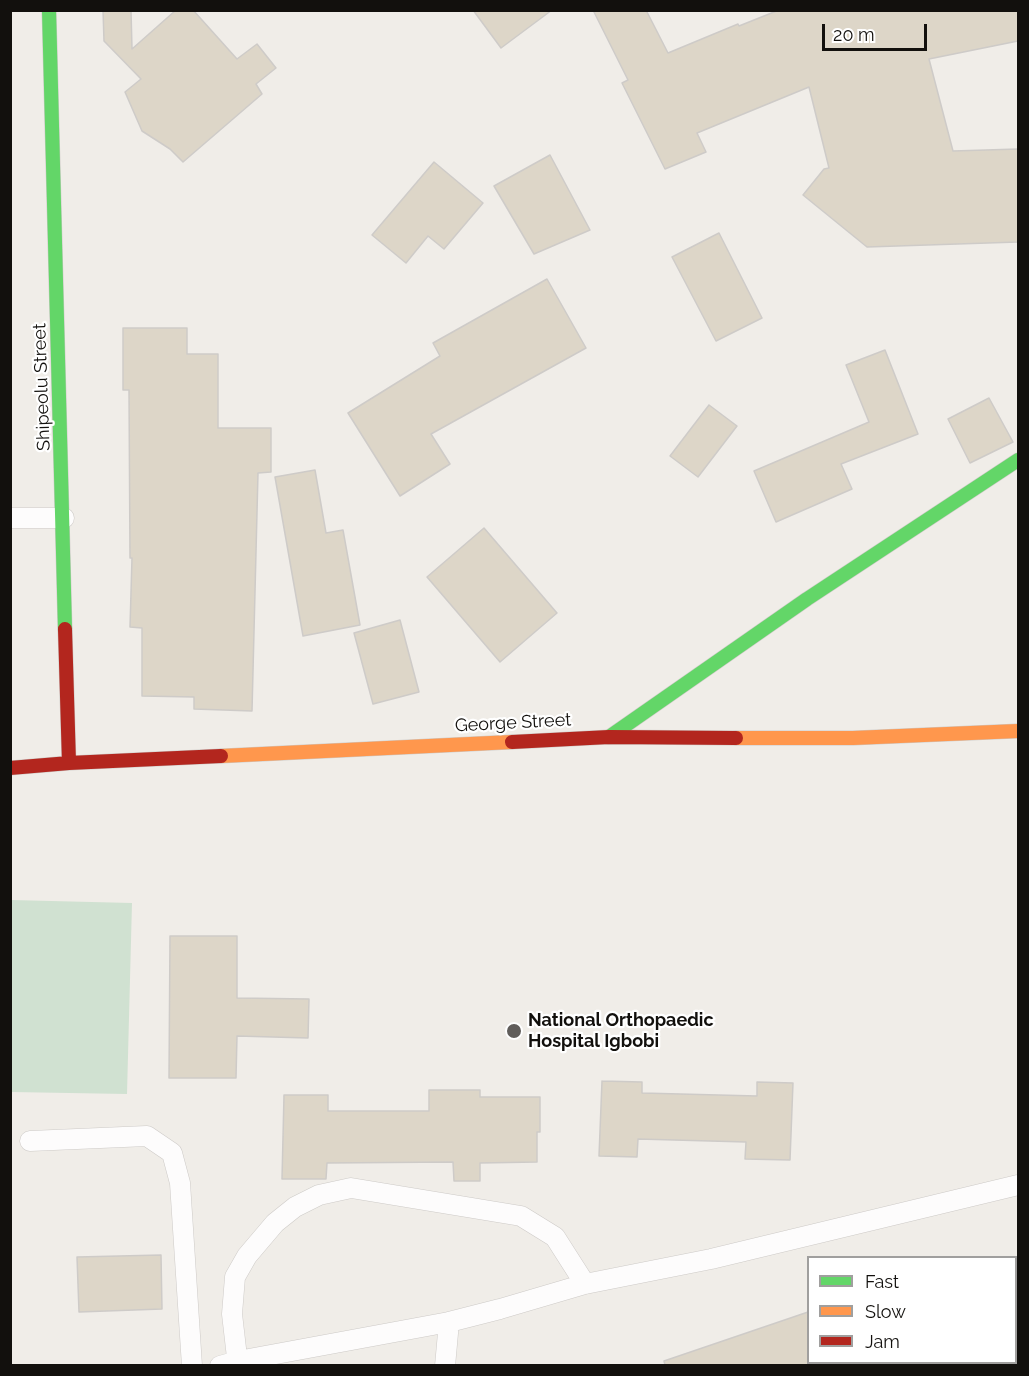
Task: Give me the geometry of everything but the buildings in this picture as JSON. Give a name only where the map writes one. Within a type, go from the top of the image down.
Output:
[{"type":"street","name":"Shipeolu Street","points":[[49,10],[69,764]]},
{"type":"street","points":[[609,737],[807,599],[1018,460]]},
{"type":"street","name":"George Street","points":[[10,768],[609,737],[853,738],[1018,731]]},
{"type":"lane","points":[[10,518],[64,518]]},
{"type":"lane","points":[[30,1141],[147,1137],[172,1153],[180,1183],[192,1365]]},
{"type":"lane","points":[[585,1284],[555,1237],[521,1216],[351,1188],[319,1195],[295,1207],[275,1223],[248,1256],[235,1277],[232,1364],[449,1322],[585,1284],[711,1259],[1018,1185]]},
{"type":"lane","points":[[445,1365],[449,1322]]},
{"type":"green space","points":[[11,900],[132,903],[127,1094],[11,1092]]},
{"type":"traffic: fast","points":[[49,10],[65,629]]},
{"type":"traffic: fast","points":[[609,737],[807,599],[1018,460]]},
{"type":"traffic: slow","points":[[736,738],[853,738],[1018,731]]},
{"type":"traffic: slow","points":[[221,756],[512,742]]},
{"type":"traffic: jam","points":[[65,629],[69,763]]},
{"type":"traffic: jam","points":[[512,742],[609,737],[736,738]]},
{"type":"traffic: jam","points":[[10,768],[221,756]]},
{"type":"place","name":"National Orthopaedic Hospital Igbobi","points":[[514,1031]]}]
